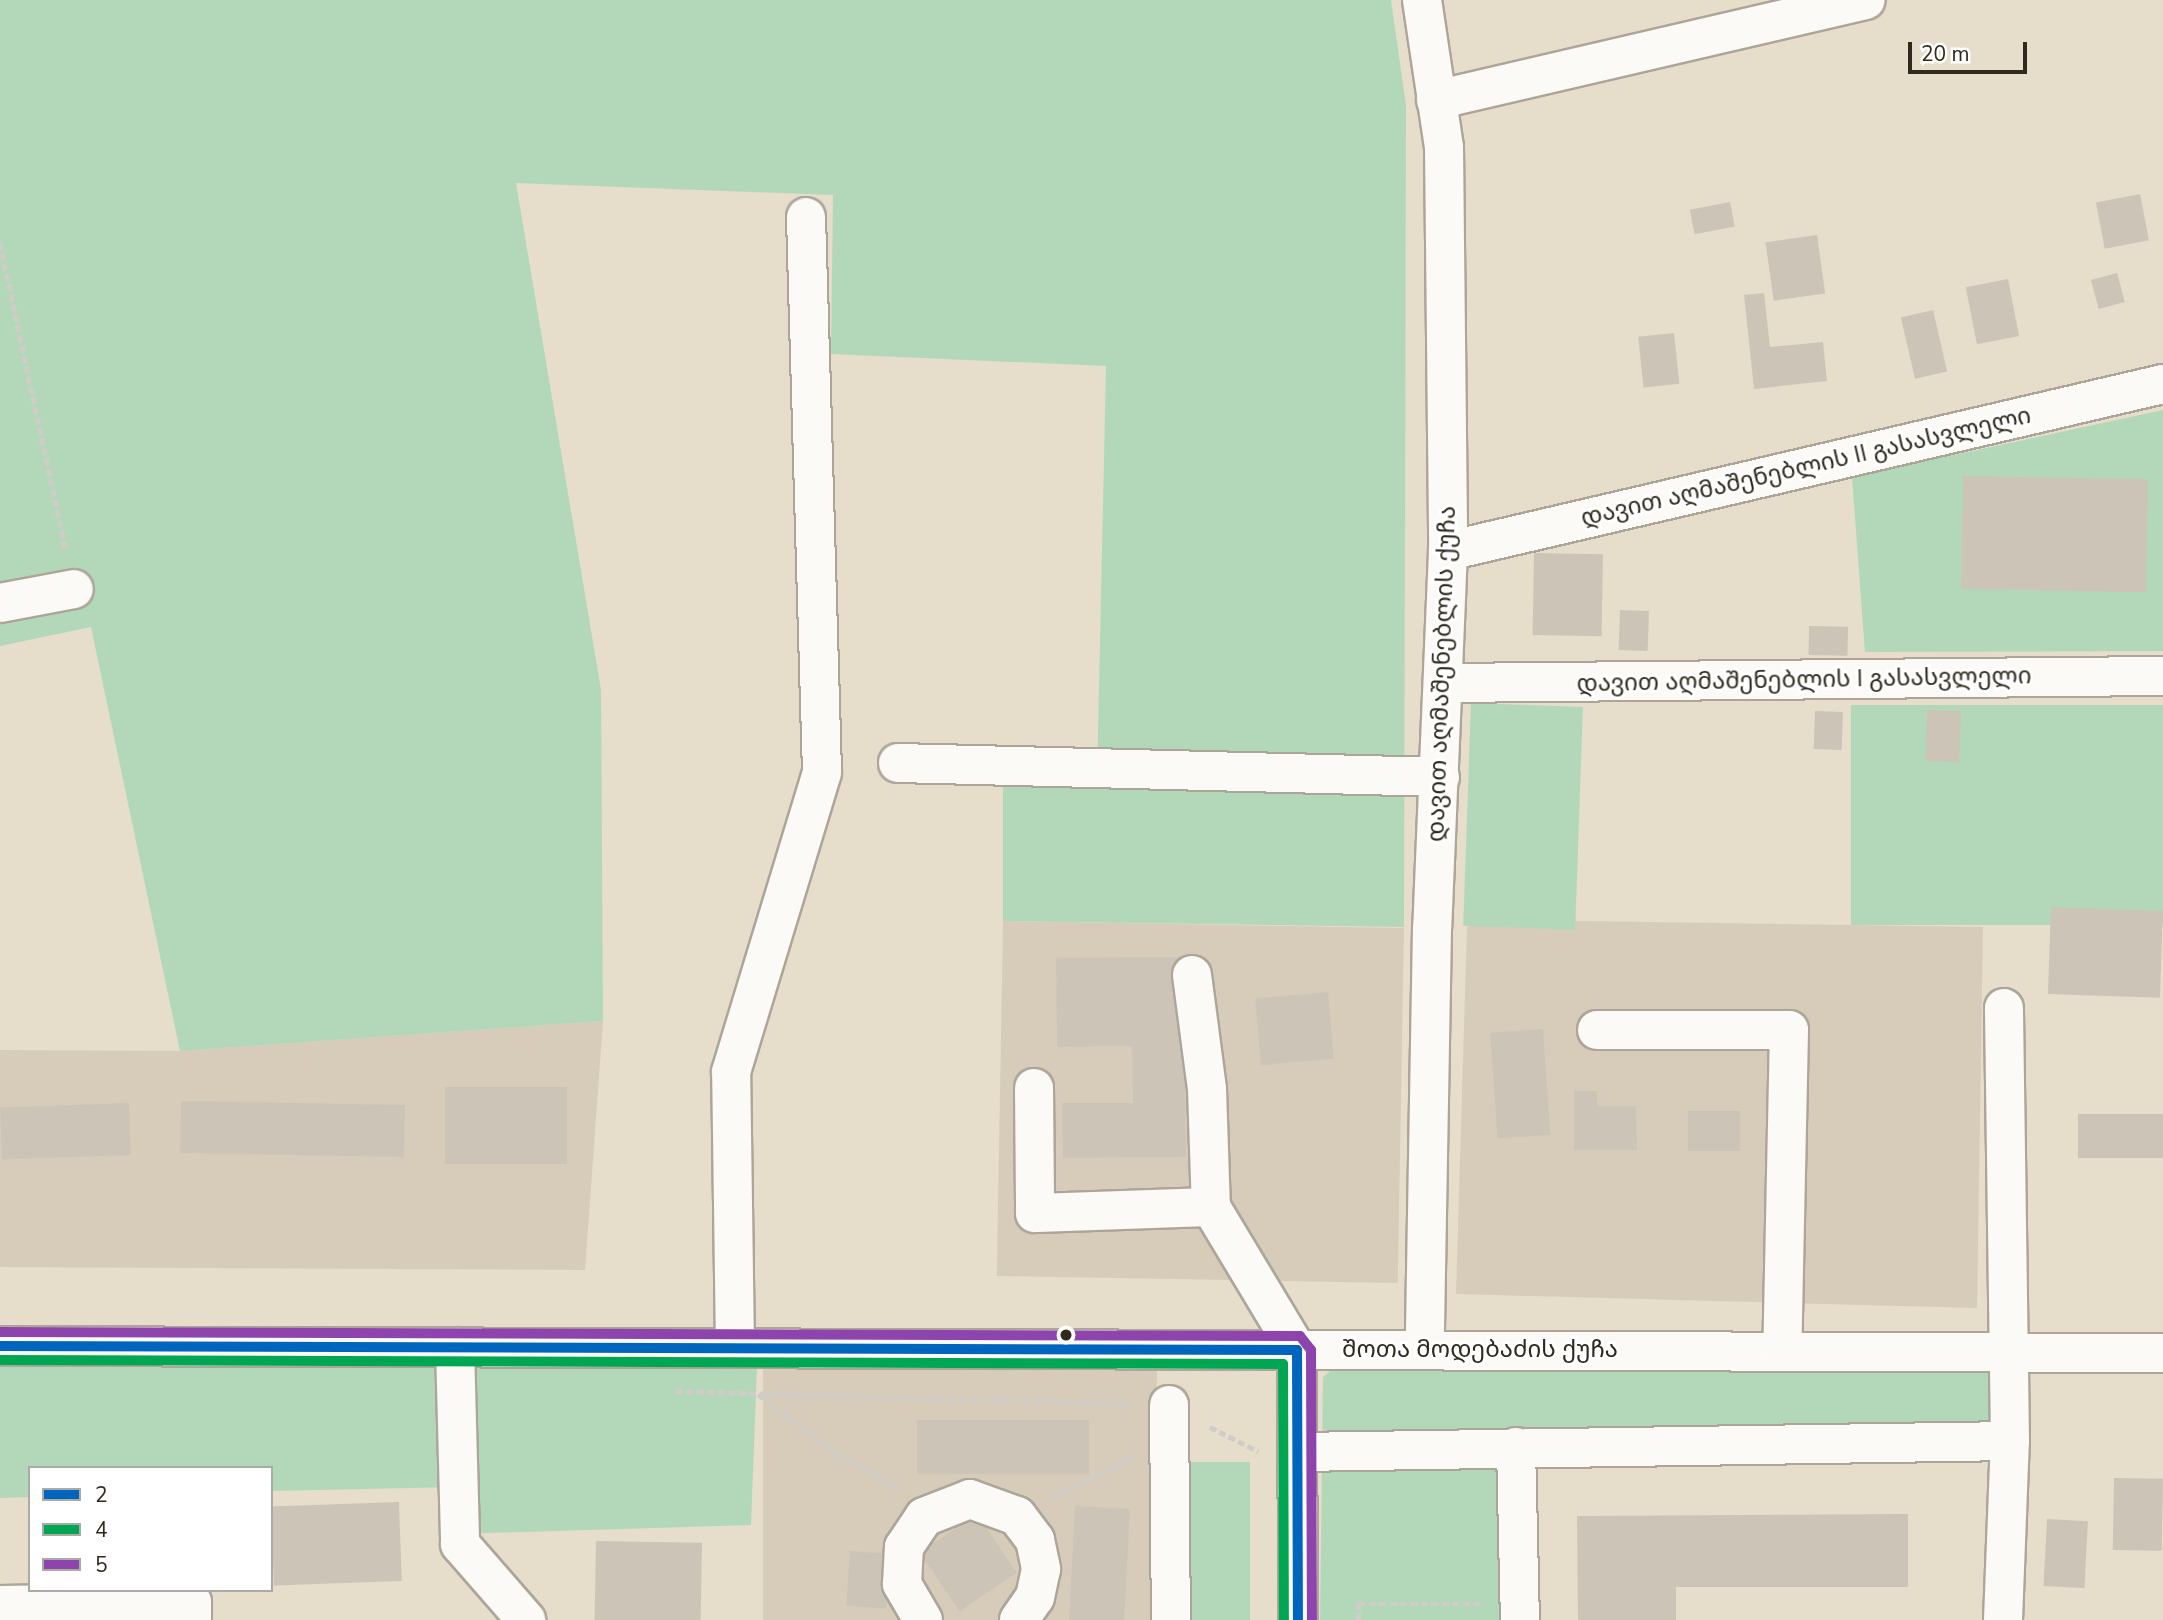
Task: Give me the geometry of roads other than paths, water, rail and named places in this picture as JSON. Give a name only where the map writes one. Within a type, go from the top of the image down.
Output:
[{"type":"street","name":"დავით აღმაშენებლის ქუჩა","points":[[1422,0],[1444,147],[1448,551],[1425,1350]]},
{"type":"street","points":[[1436,100],[1864,0]]},
{"type":"street","points":[[748,1348],[731,1072],[822,772],[806,217]]},
{"type":"street","name":"დავით აღმაშენებლის II გასასვლელი","points":[[1448,551],[2163,384]]},
{"type":"street","points":[[0,603],[74,589]]},
{"type":"street","name":"დავით აღმაშენებლის I გასასვლელი","points":[[1445,683],[2163,676]]},
{"type":"street","points":[[898,763],[1440,777]]},
{"type":"street","points":[[1192,975],[1207,1089],[1211,1207],[1297,1350],[1298,1620]]},
{"type":"street","points":[[2003,1620],[2010,1440],[2004,1008]]},
{"type":"street","points":[[1597,1030],[1789,1030],[1783,1351]]},
{"type":"street","points":[[1034,1088],[1035,1213],[1211,1207]]},
{"type":"street","name":"შოთა მოდებაძის ქუჩა","points":[[0,1346],[2163,1353]]},
{"type":"street","points":[[455,1347],[460,1544],[525,1620]]},
{"type":"street","points":[[1170,1421],[1171,1620]]},
{"type":"street","points":[[1297,1452],[2010,1440]]},
{"type":"street","points":[[1516,1447],[1520,1612]]},
{"type":"street","points":[[905,1614],[901,1566],[924,1517],[970,1499],[1017,1516],[1035,1540],[1041,1569],[1035,1597],[1019,1620]]},
{"type":"street","points":[[0,1605],[192,1602],[192,1620]]}]
